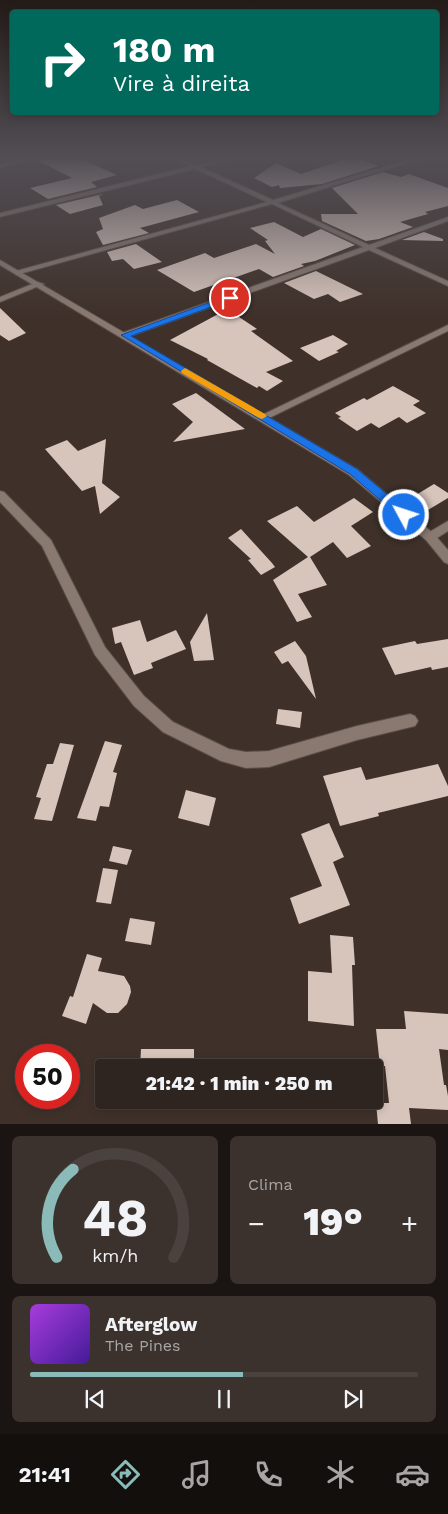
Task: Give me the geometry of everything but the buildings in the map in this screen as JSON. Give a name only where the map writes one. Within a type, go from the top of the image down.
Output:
[{"type":"street","points":[[0,215],[19,210]]},
{"type":"street","points":[[19,273],[244,210]]},
{"type":"street","points":[[292,210],[448,284]]},
{"type":"street","points":[[125,335],[448,219]]},
{"type":"street","points":[[0,262],[40,284],[353,472],[430,537],[448,559]]},
{"type":"street","points":[[0,300],[40,284]]},
{"type":"street","points":[[263,417],[448,328]]},
{"type":"street","points":[[0,495],[47,543],[100,651],[139,701],[168,727],[227,756],[269,759],[357,733],[410,721]]},
{"type":"street","points":[[430,537],[448,525]]},
{"type":"slow traffic","points":[[185,371],[262,416]]},
{"type":"route","points":[[230,298],[125,335],[353,472],[404,515]]}]
